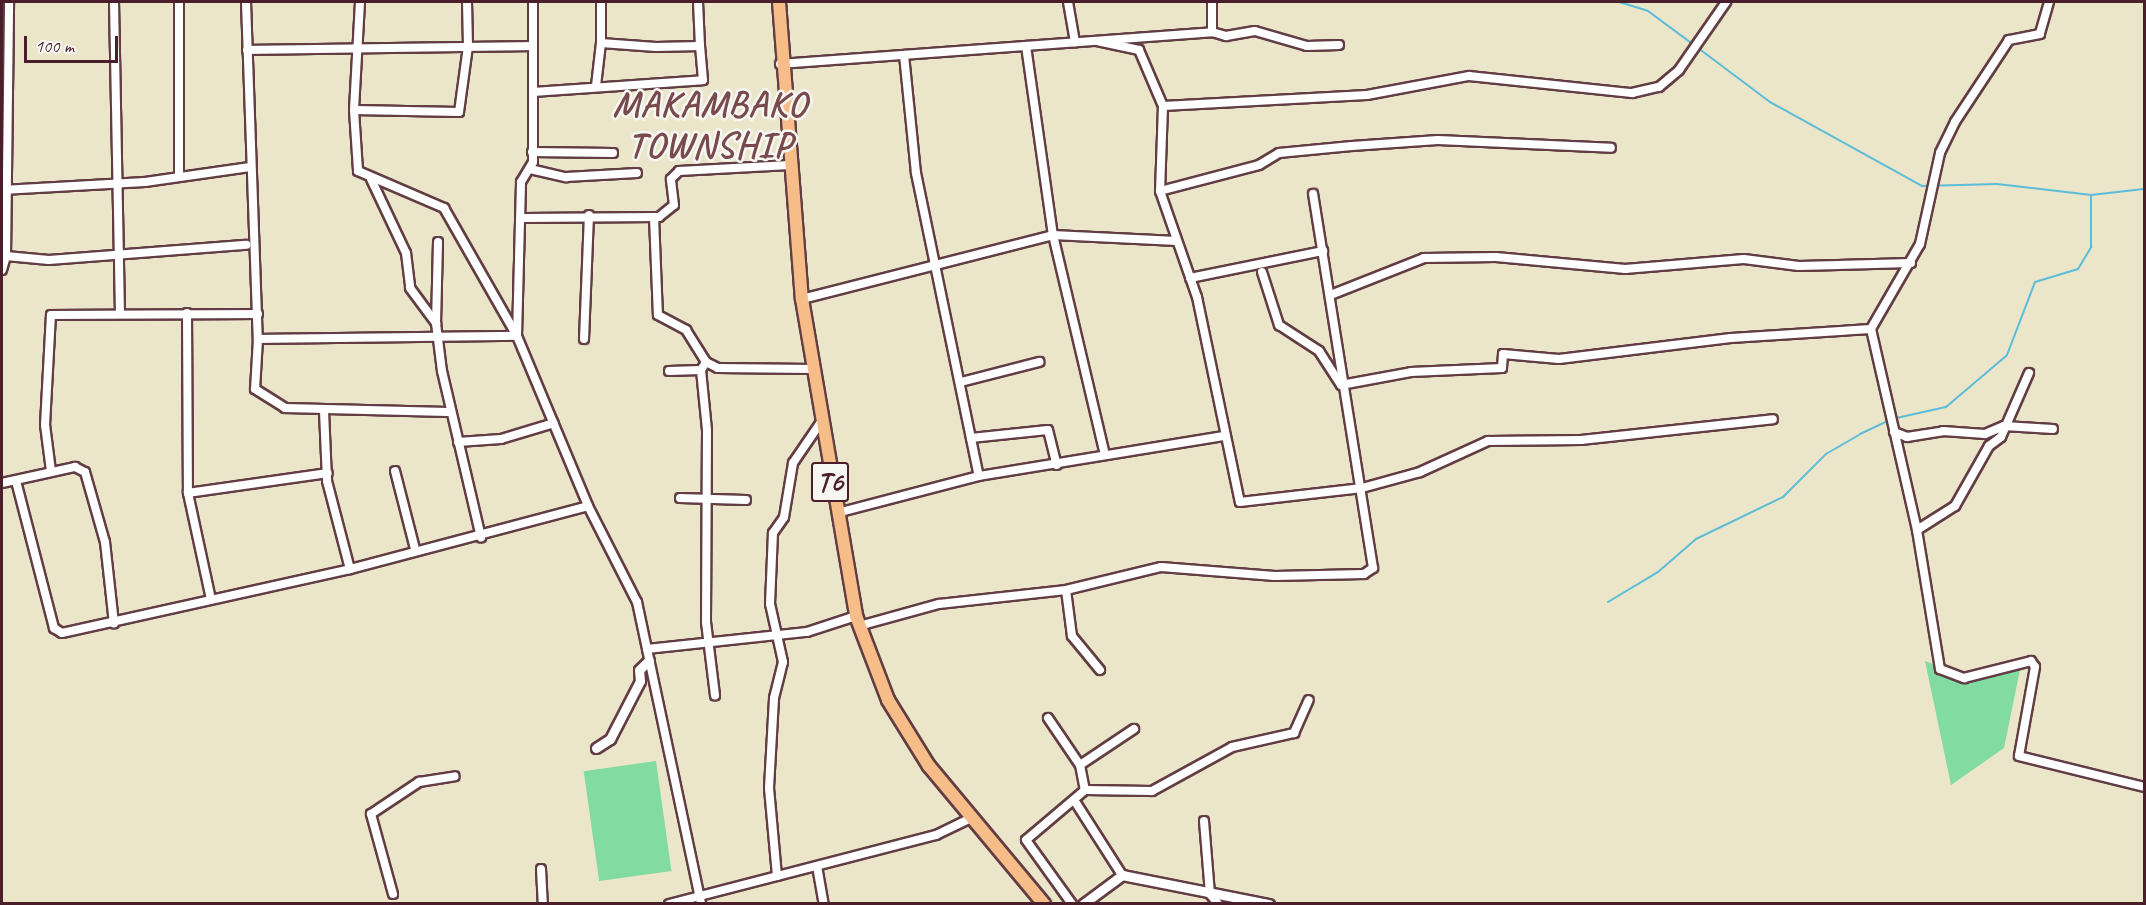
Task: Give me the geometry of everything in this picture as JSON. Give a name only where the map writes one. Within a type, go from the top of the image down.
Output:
[{"type":"highway","name":"T6","points":[[779,2],[780,64],[802,299],[835,513],[857,621],[888,700],[969,819],[1044,903]]},
{"type":"street","points":[[2,270],[6,256],[4,189],[9,2]]},
{"type":"street","points":[[114,2],[115,183],[120,313]]},
{"type":"street","points":[[178,2],[179,175]]},
{"type":"street","points":[[246,2],[250,166],[258,314],[255,389],[285,408],[324,411],[448,412]]},
{"type":"street","points":[[360,2],[354,110],[358,171],[444,208],[517,336],[588,506],[637,602],[700,900]]},
{"type":"street","points":[[354,110],[459,111],[468,46],[467,2]]},
{"type":"street","points":[[517,336],[523,218],[520,182],[530,169],[532,152],[533,2]]},
{"type":"street","points":[[596,86],[601,43],[601,2]]},
{"type":"street","points":[[533,92],[703,80],[698,2]]},
{"type":"street","points":[[1068,2],[1075,42]]},
{"type":"street","points":[[1212,2],[1212,32]]},
{"type":"street","points":[[1163,106],[1367,95],[1469,76],[1632,93],[1659,87],[1678,70],[1726,2]]},
{"type":"street","points":[[2049,2],[2040,34],[2009,40],[1955,122],[1940,153],[1930,212],[1911,263],[1871,329],[1917,530],[1940,669],[1964,678],[2031,661],[2035,667],[2019,756],[2145,787]]},
{"type":"street","points":[[780,64],[1212,32],[1226,36],[1255,31],[1307,46],[1339,45]]},
{"type":"street","points":[[1097,41],[1139,50],[1163,106],[1160,191],[1190,278],[1223,436],[1240,502],[1362,488],[1420,472],[1488,441],[1581,440],[1773,419]]},
{"type":"street","points":[[601,43],[700,46]]},
{"type":"street","points":[[247,50],[533,46]]},
{"type":"street","points":[[1026,46],[1053,235],[1106,455]]},
{"type":"street","points":[[904,55],[916,173],[938,265],[979,476]]},
{"type":"street","points":[[1160,191],[1259,165],[1278,153],[1438,140],[1611,148]]},
{"type":"street","points":[[532,152],[613,153]]},
{"type":"street","points":[[523,218],[589,215],[654,217],[674,205],[671,179],[679,171],[790,165]]},
{"type":"street","points":[[4,189],[115,183],[250,166]]},
{"type":"street","points":[[530,169],[566,177],[637,173]]},
{"type":"street","points":[[370,177],[405,253],[410,288],[436,323]]},
{"type":"street","points":[[646,649],[777,637],[939,604],[1066,590],[1161,567],[1275,576],[1369,572],[1374,565],[1362,488],[1341,385],[1333,294],[1313,194]]},
{"type":"street","points":[[584,339],[589,215]]},
{"type":"street","points":[[654,217],[658,315],[686,330],[706,362],[718,368],[813,369]]},
{"type":"street","points":[[802,299],[1053,235],[1178,241]]},
{"type":"street","points":[[438,242],[436,323],[448,412],[458,441],[481,537]]},
{"type":"street","points":[[6,256],[119,255],[246,245]]},
{"type":"street","points":[[1190,278],[1323,251]]},
{"type":"street","points":[[1333,294],[1424,258],[1496,257],[1626,269],[1744,259],[1799,266],[1911,263]]},
{"type":"street","points":[[1262,272],[1279,324],[1319,351],[1341,385]]},
{"type":"street","points":[[51,471],[45,425],[49,320],[120,313],[258,314]]},
{"type":"street","points":[[187,313],[188,493],[211,599]]},
{"type":"street","points":[[1341,385],[1411,372],[1502,368],[1503,354],[1559,359],[1731,338],[1871,329]]},
{"type":"street","points":[[258,339],[439,339],[517,336]]},
{"type":"street","points":[[706,362],[701,370],[710,642],[715,695]]},
{"type":"street","points":[[961,382],[1039,362]]},
{"type":"street","points":[[669,371],[701,370]]},
{"type":"street","points":[[1917,530],[1955,506],[2004,426],[2030,373]]},
{"type":"street","points":[[324,411],[328,473],[350,569]]},
{"type":"street","points":[[777,876],[769,788],[774,698],[783,675],[770,604],[773,533],[784,517],[793,463],[821,422]]},
{"type":"street","points":[[458,441],[501,440],[554,423]]},
{"type":"street","points":[[1894,432],[1907,437],[1943,431],[1985,434],[2004,426],[2053,429]]},
{"type":"street","points":[[971,438],[1048,430],[1057,465]]},
{"type":"street","points":[[835,513],[979,476],[1223,436]]},
{"type":"street","points":[[2,483],[75,467],[85,472],[105,542],[114,624]]},
{"type":"street","points":[[395,471],[415,549]]},
{"type":"street","points":[[188,493],[328,473]]},
{"type":"street","points":[[16,481],[56,633],[114,624],[211,599],[350,569],[415,549],[481,537],[588,506]]},
{"type":"street","points":[[680,498],[746,500]]},
{"type":"street","points":[[1066,590],[1072,636],[1100,670]]},
{"type":"street","points":[[596,748],[610,739],[640,681],[639,670],[649,660]]},
{"type":"street","points":[[1085,790],[1152,791],[1192,764],[1232,747],[1294,734],[1309,700]]},
{"type":"street","points":[[1048,718],[1080,765],[1085,790],[1076,803],[1026,840],[1072,903]]},
{"type":"street","points":[[1080,765],[1134,729]]},
{"type":"street","points":[[393,894],[372,814],[419,782],[455,776]]},
{"type":"street","points":[[1076,803],[1122,875],[1210,894],[1269,903]]},
{"type":"street","points":[[669,903],[700,900],[777,876],[936,835],[969,819]]},
{"type":"street","points":[[1204,821],[1210,894],[1218,903]]},
{"type":"street","points":[[817,866],[824,903]]},
{"type":"street","points":[[541,869],[543,903]]},
{"type":"street","points":[[1083,903],[1122,875]]},
{"type":"green space","points":[[1925,661],[1977,680],[2020,670],[2004,748],[1951,785]]},
{"type":"green space","points":[[656,761],[671,871],[599,881],[584,771]]},
{"type":"waterway","points":[[1619,2],[1648,11],[1694,45]]},
{"type":"waterway","points":[[1698,48],[1770,102],[1922,186],[1997,184],[2091,195],[2144,189]]},
{"type":"waterway","points":[[1608,602],[1658,572],[1696,539],[1783,497],[1826,454],[1860,434],[1892,419],[1946,407],[2007,355],[2035,282],[2078,269],[2091,247],[2091,195]]},
{"type":"district","name":"MAKAMBAKO TOWNSHIP","points":[[710,124]]}]
